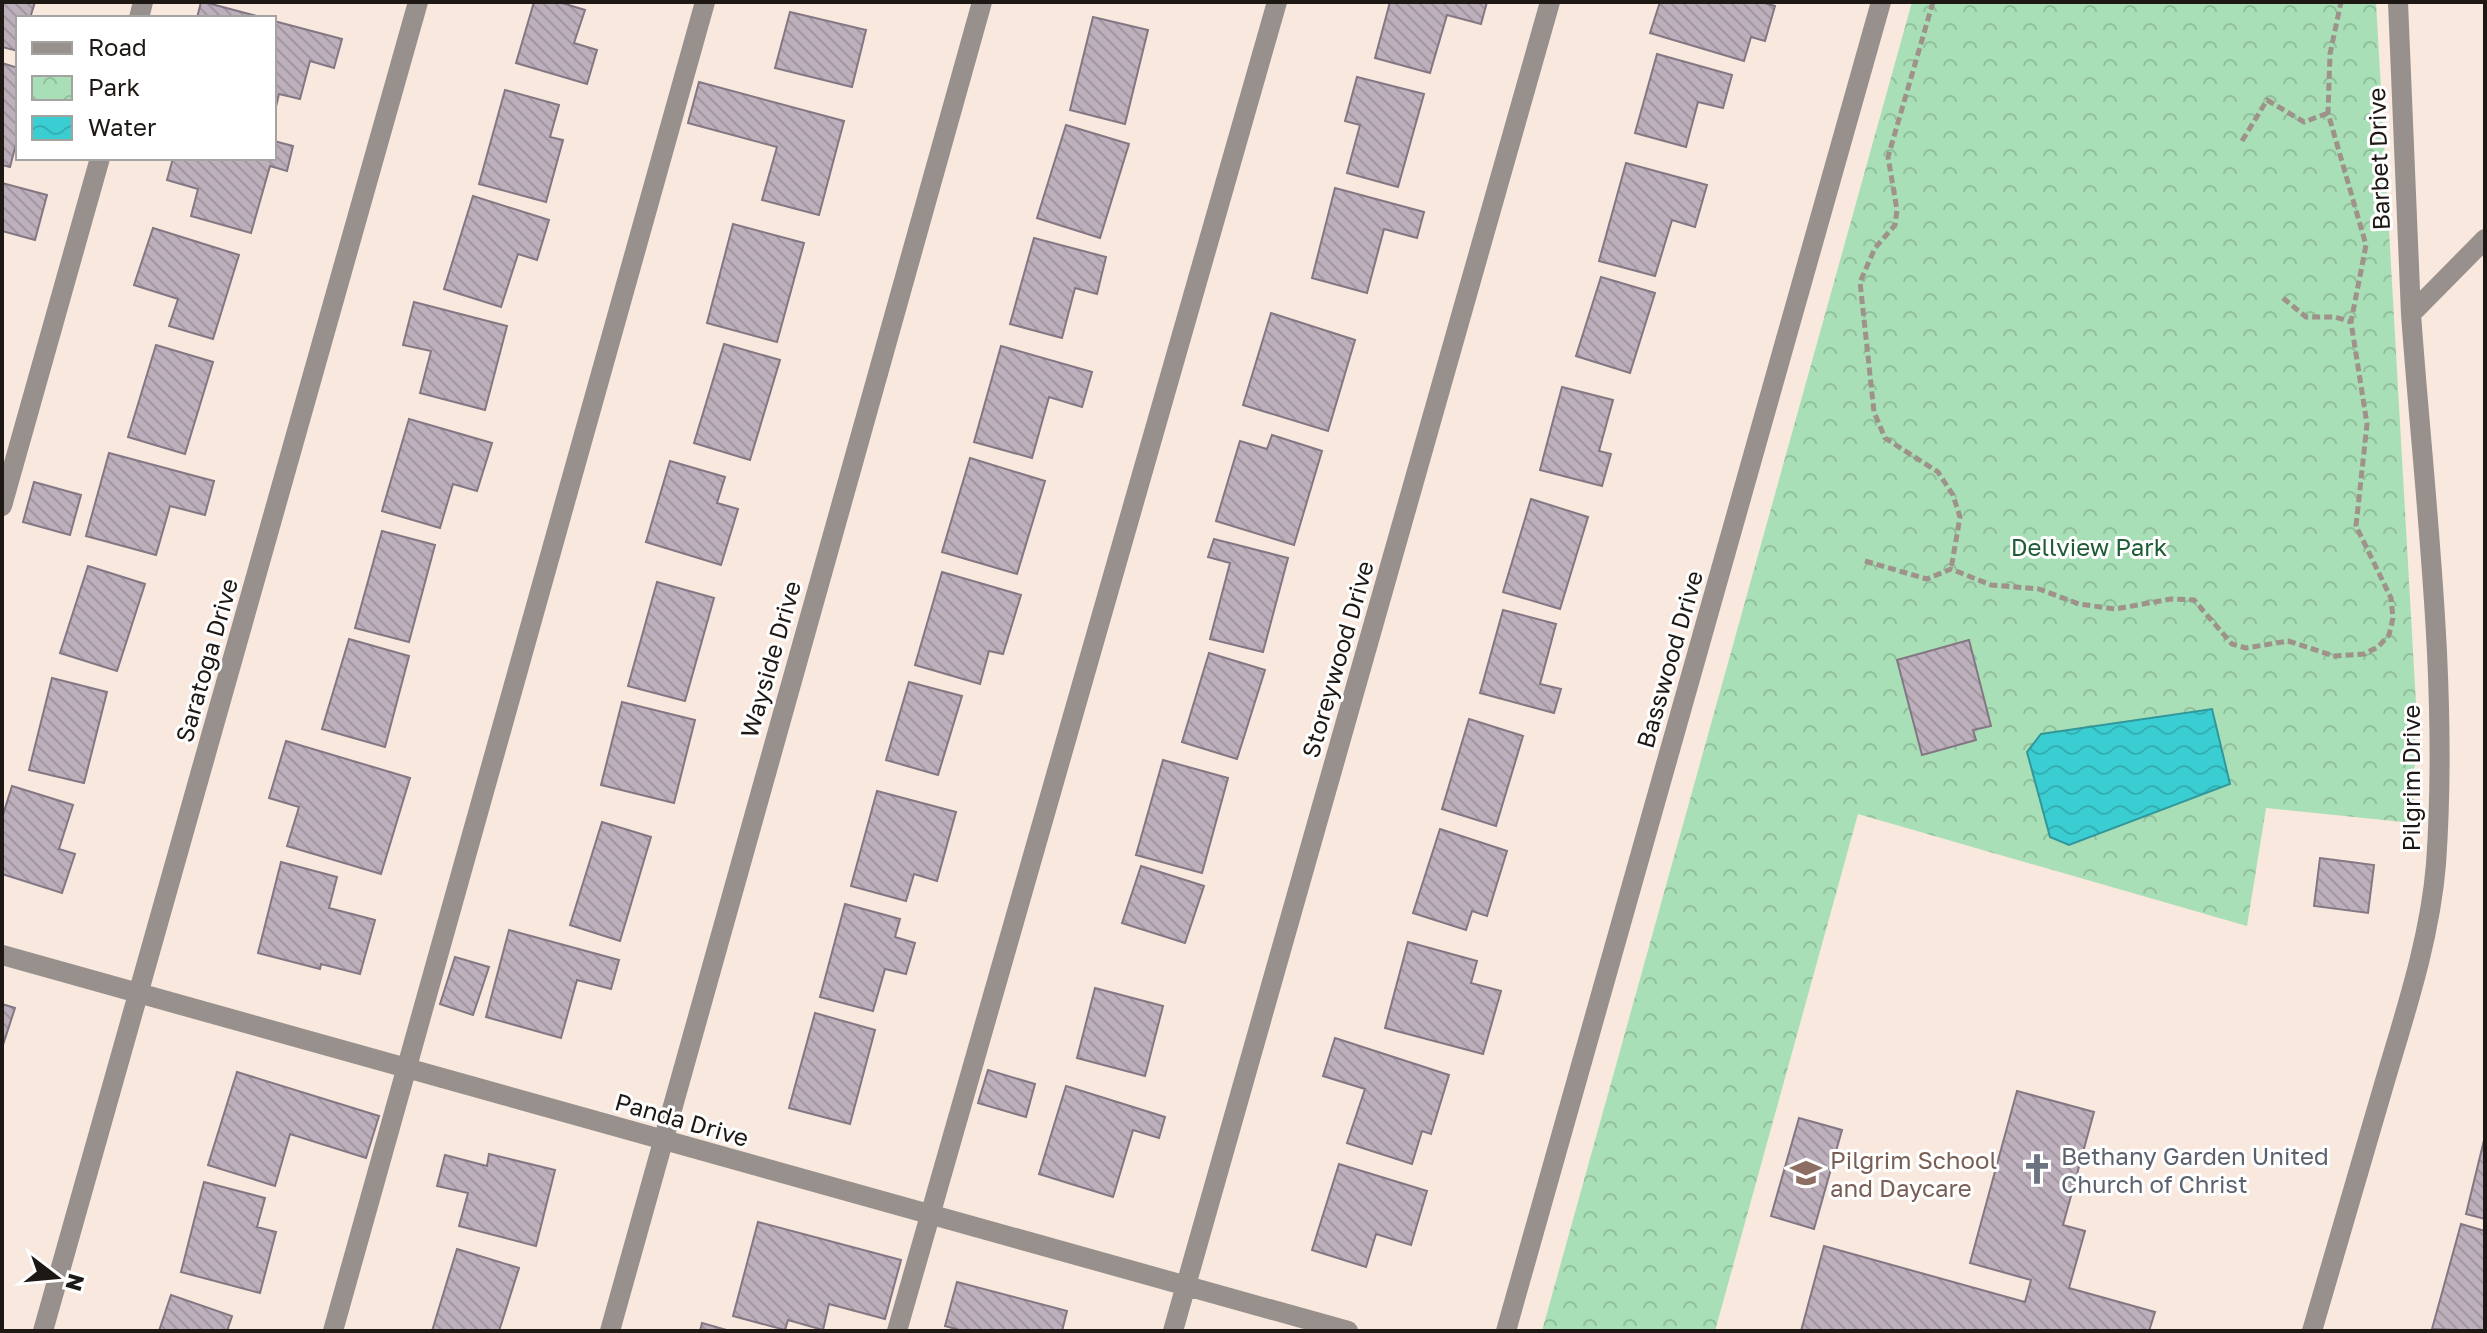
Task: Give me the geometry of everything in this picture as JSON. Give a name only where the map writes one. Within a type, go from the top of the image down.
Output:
[{"type":"street","name":"Saratoga Drive","points":[[43,1331],[418,2]]},
{"type":"street","points":[[333,1331],[705,2]]},
{"type":"street","name":"Wayside Drive","points":[[610,1331],[982,2]]},
{"type":"street","points":[[897,1331],[1277,2]]},
{"type":"street","name":"Storeywood Drive","points":[[1173,1331],[1550,2]]},
{"type":"street","name":"Basswood Drive","points":[[1506,1331],[1881,2]]},
{"type":"street","name":"Barbet Drive","points":[[2398,2],[2411,314]]},
{"type":"street","points":[[2,506],[99,160]]},
{"type":"street","points":[[2411,314],[2485,239]]},
{"type":"street","name":"Pilgrim Drive","points":[[2312,1331],[2412,992],[2426,930],[2435,864],[2438,744],[2434,621],[2411,314]]},
{"type":"street","name":"Panda Drive","points":[[2,955],[1348,1331]]},
{"type":"path","points":[[1933,2],[1888,157],[1897,210],[1895,225],[1871,255],[1860,282],[1874,412],[1885,438],[1938,472],[1953,495],[1960,517],[1951,569]]},
{"type":"path","points":[[1865,561],[1927,579],[1951,569],[1991,585],[2039,589],[2079,604],[2115,609],[2171,599],[2194,600],[2232,644],[2246,648],[2288,641],[2334,656],[2364,654],[2378,647],[2389,635],[2393,618],[2391,598],[2356,526],[2367,424],[2351,322],[2366,245],[2328,113],[2330,54],[2341,2]]},
{"type":"path","points":[[2242,141],[2267,100],[2304,122],[2328,113]]},
{"type":"path","points":[[2283,298],[2306,317],[2335,317],[2351,322]]},
{"type":"green space","name":"Dellview Park","points":[[1912,2],[2376,2],[2416,704],[2413,823],[2266,808],[2247,926],[1858,814],[1715,1331],[1542,1331]]},
{"type":"water","points":[[2212,709],[2230,784],[2069,845],[2050,837],[2027,752],[2041,734]]},
{"type":"building","points":[[2,2],[35,2],[31,16],[16,16],[16,50],[2,47]]},
{"type":"building","points":[[201,2],[204,2],[256,16],[198,16]]},
{"type":"building","points":[[534,2],[559,2],[585,10],[574,43],[597,50],[587,84],[516,63]]},
{"type":"building","points":[[1390,2],[1487,2],[1481,24],[1447,15],[1430,73],[1375,58]]},
{"type":"building","points":[[1660,2],[1761,2],[1775,6],[1765,41],[1751,37],[1744,61],[1650,33]]},
{"type":"building","points":[[790,12],[866,30],[852,87],[775,68]]},
{"type":"building","points":[[1093,17],[1148,30],[1125,124],[1070,110]]},
{"type":"building","points":[[276,22],[342,39],[334,68],[310,61],[300,99],[279,94],[276,107]]},
{"type":"building","points":[[1657,54],[1732,75],[1723,108],[1698,102],[1686,147],[1635,133]]},
{"type":"building","points":[[2,63],[16,67],[16,144],[10,167],[2,165]]},
{"type":"building","points":[[1357,77],[1424,94],[1398,187],[1347,173],[1360,125],[1345,121]]},
{"type":"building","points":[[699,82],[844,121],[819,215],[762,200],[777,147],[688,123]]},
{"type":"building","points":[[505,90],[559,105],[550,137],[563,140],[546,202],[479,184]]},
{"type":"building","points":[[1066,125],[1129,144],[1100,238],[1037,218]]},
{"type":"building","points":[[276,142],[293,146],[287,171],[270,166],[251,233],[191,216],[198,189],[167,180],[172,160],[276,160]]},
{"type":"building","points":[[1626,163],[1707,185],[1695,227],[1672,220],[1655,276],[1599,261]]},
{"type":"building","points":[[2,183],[47,195],[35,240],[2,231]]},
{"type":"building","points":[[1335,188],[1424,212],[1417,238],[1384,229],[1367,293],[1312,278]]},
{"type":"building","points":[[473,196],[549,220],[537,260],[518,254],[501,307],[444,289]]},
{"type":"building","points":[[733,224],[804,243],[777,342],[707,323]]},
{"type":"building","points":[[153,228],[239,255],[213,339],[169,326],[178,299],[134,285]]},
{"type":"building","points":[[1034,238],[1106,257],[1097,294],[1075,288],[1062,338],[1010,324]]},
{"type":"building","points":[[1601,277],[1655,293],[1630,373],[1576,356]]},
{"type":"building","points":[[414,302],[507,326],[485,410],[420,393],[431,351],[403,345]]},
{"type":"building","points":[[1271,313],[1355,340],[1328,431],[1243,405]]},
{"type":"building","points":[[724,344],[780,360],[750,460],[694,443]]},
{"type":"building","points":[[156,345],[213,362],[185,454],[128,437]]},
{"type":"building","points":[[1001,346],[1092,372],[1082,407],[1049,397],[1032,458],[974,442]]},
{"type":"building","points":[[1562,387],[1613,400],[1599,451],[1611,454],[1602,486],[1540,470]]},
{"type":"building","points":[[409,419],[492,443],[477,491],[453,484],[440,528],[382,511]]},
{"type":"building","points":[[1272,435],[1322,451],[1294,545],[1216,521],[1240,441],[1267,449]]},
{"type":"building","points":[[109,453],[214,481],[205,515],[170,506],[156,555],[86,536]]},
{"type":"building","points":[[970,458],[1045,481],[1017,574],[942,552]]},
{"type":"building","points":[[670,461],[725,477],[717,503],[738,509],[721,565],[646,542]]},
{"type":"building","points":[[34,482],[81,495],[70,535],[23,522]]},
{"type":"building","points":[[1531,499],[1588,517],[1560,609],[1503,592]]},
{"type":"building","points":[[382,531],[435,545],[409,642],[355,628]]},
{"type":"building","points":[[1214,539],[1288,558],[1263,652],[1210,639],[1230,563],[1208,557]]},
{"type":"building","points":[[88,566],[145,584],[117,671],[60,653]]},
{"type":"building","points":[[942,572],[1021,595],[1003,654],[989,651],[980,684],[915,665]]},
{"type":"building","points":[[657,582],[714,598],[685,701],[628,686]]},
{"type":"building","points":[[1503,610],[1556,624],[1540,684],[1561,689],[1554,713],[1480,693]]},
{"type":"building","points":[[349,639],[409,656],[385,747],[322,729]]},
{"type":"building","points":[[1969,640],[1991,726],[1973,730],[1976,740],[1922,755],[1897,660]]},
{"type":"building","points":[[1209,653],[1265,670],[1237,759],[1182,742]]},
{"type":"building","points":[[52,678],[107,692],[84,783],[29,770]]},
{"type":"building","points":[[909,682],[962,696],[938,775],[886,760]]},
{"type":"building","points":[[622,702],[695,720],[674,803],[601,785]]},
{"type":"building","points":[[1469,719],[1523,736],[1496,826],[1442,809]]},
{"type":"building","points":[[286,741],[410,778],[381,874],[287,846],[299,807],[269,798]]},
{"type":"building","points":[[1163,760],[1228,778],[1202,873],[1136,855]]},
{"type":"building","points":[[12,786],[73,805],[59,849],[75,854],[62,893],[2,874],[2,818]]},
{"type":"building","points":[[877,791],[956,812],[937,881],[914,874],[906,901],[851,886]]},
{"type":"building","points":[[602,822],[651,837],[620,941],[570,925]]},
{"type":"building","points":[[1440,829],[1507,851],[1487,916],[1472,911],[1466,930],[1413,913]]},
{"type":"building","points":[[2320,858],[2374,865],[2368,913],[2314,906]]},
{"type":"building","points":[[281,862],[337,877],[329,908],[375,920],[360,974],[321,964],[320,969],[258,953]]},
{"type":"building","points":[[1141,866],[1204,886],[1185,943],[1122,923]]},
{"type":"building","points":[[845,904],[900,919],[895,937],[915,943],[906,974],[885,969],[873,1011],[820,997]]},
{"type":"building","points":[[509,930],[619,960],[611,989],[577,980],[561,1038],[486,1017]]},
{"type":"building","points":[[1408,942],[1477,961],[1471,983],[1501,991],[1483,1054],[1385,1028]]},
{"type":"building","points":[[455,957],[489,967],[473,1015],[440,1004]]},
{"type":"building","points":[[1095,988],[1163,1006],[1145,1076],[1077,1058]]},
{"type":"building","points":[[2,1004],[15,1008],[2,1048]]},
{"type":"building","points":[[815,1013],[875,1030],[850,1124],[789,1108]]},
{"type":"building","points":[[1335,1038],[1449,1075],[1431,1134],[1422,1131],[1412,1164],[1347,1143],[1365,1089],[1323,1076]]},
{"type":"building","points":[[988,1070],[1035,1084],[1026,1117],[978,1103]]},
{"type":"building","points":[[237,1072],[379,1116],[366,1158],[290,1134],[275,1186],[208,1165]]},
{"type":"building","points":[[1066,1086],[1165,1117],[1159,1138],[1133,1130],[1113,1197],[1039,1174]]},
{"type":"building","name":"Bethany Garden United Church of Christ","points":[[2017,1091],[2094,1112],[2063,1225],[2085,1231],[2069,1288],[2155,1312],[2149,1331],[1801,1331],[1824,1246],[2025,1302],[2031,1280],[1970,1263]]},
{"type":"building","name":"Pilgrim School and Daycare","points":[[1799,1118],[1842,1130],[1814,1229],[1771,1216]]},
{"type":"building","points":[[2485,1136],[2485,1219],[2466,1214]]},
{"type":"building","points":[[489,1154],[555,1170],[536,1246],[459,1226],[468,1193],[437,1186],[445,1155],[487,1166]]},
{"type":"building","points":[[1339,1164],[1427,1191],[1411,1245],[1376,1234],[1366,1267],[1312,1250]]},
{"type":"building","points":[[204,1182],[265,1198],[257,1227],[276,1232],[260,1293],[181,1272]]},
{"type":"building","points":[[758,1222],[901,1260],[885,1319],[829,1304],[823,1330],[788,1320],[785,1330],[733,1316]]},
{"type":"building","points":[[2461,1224],[2485,1231],[2485,1331],[2432,1329]]},
{"type":"building","points":[[457,1249],[519,1268],[499,1331],[432,1331]]},
{"type":"building","points":[[957,1282],[1067,1311],[1062,1331],[963,1331],[945,1326]]},
{"type":"building","points":[[171,1295],[232,1316],[227,1331],[159,1331]]},
{"type":"building","points":[[702,1323],[730,1331],[700,1331]]},
{"type":"place","name":"Bethany Garden United Church of Christ","points":[[2037,1169]]},
{"type":"place","name":"Pilgrim School and Daycare","points":[[1806,1173]]}]
